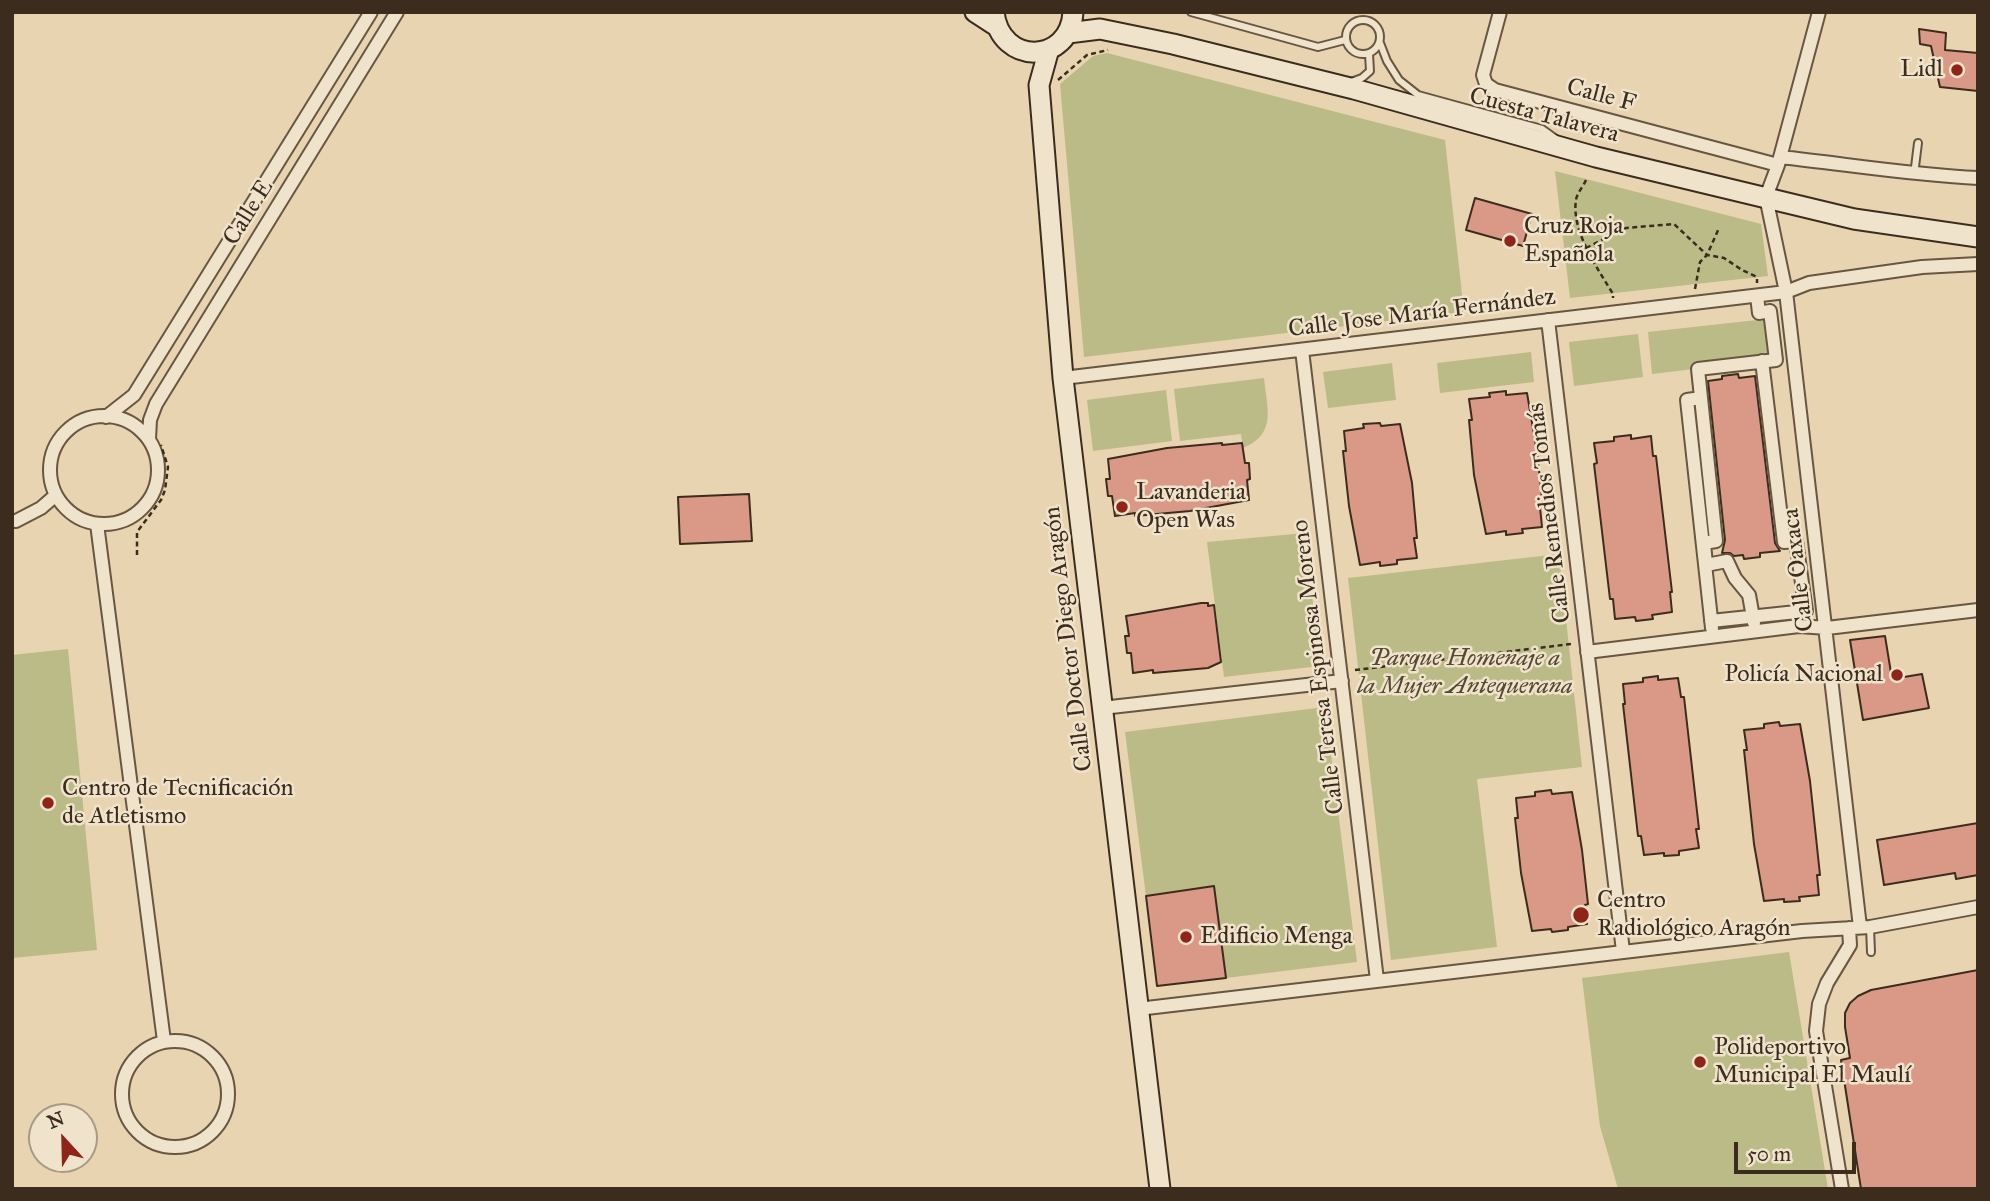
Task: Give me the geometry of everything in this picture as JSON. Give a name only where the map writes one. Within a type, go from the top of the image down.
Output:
[{"type":"street","name":"Calle E","points":[[106,417],[134,395],[371,12]]},
{"type":"street","name":"Calle E","points":[[154,439],[150,420],[156,404],[397,12]]},
{"type":"street","points":[[975,12],[995,19],[1002,37],[1011,46],[1037,53],[1060,43],[1068,33],[1073,12]]},
{"type":"street","name":"Cuesta Talavera","points":[[1078,12],[1100,29]]},
{"type":"street","name":"Calle F","points":[[1500,12],[1483,75],[1486,84],[1495,90],[1779,161]]},
{"type":"street","points":[[1766,197],[1779,161],[1819,12]]},
{"type":"street","name":"Cuesta Talavera","points":[[1068,33],[1100,29],[1173,44],[1332,84],[1565,148],[1854,219],[1978,237]]},
{"type":"street","name":"Calle Doctor Diego Aragón","points":[[1039,83],[1049,49]]},
{"type":"street","name":"Calle Doctor Diego Aragón","points":[[1024,51],[1039,83],[1063,378],[1160,1189]]},
{"type":"street","points":[[1779,161],[1877,168],[1914,175],[1978,178]]},
{"type":"street","name":"Calle Oaxaca","points":[[1766,197],[1786,292],[1860,927],[1827,983],[1819,1004],[1816,1031],[1842,1189]]},
{"type":"street","name":"Calle Jose María Fernández","points":[[1063,378],[1757,296],[1786,292],[1809,283],[1922,267],[1978,264]]},
{"type":"street","points":[[1753,620],[1749,594],[1735,578],[1727,561],[1706,565],[1704,543],[1716,541],[1698,369],[1776,360],[1770,311],[1759,313],[1757,296]]},
{"type":"street","name":"Calle Remedios Tomás","points":[[1548,320],[1623,951]]},
{"type":"street","name":"Calle Teresa Espinosa Moreno","points":[[1302,349],[1377,980]]},
{"type":"street","points":[[1700,398],[1687,400],[1712,624],[1806,611],[1796,541],[1784,542],[1762,361]]},
{"type":"street","points":[[115,418],[154,439],[158,467],[155,488],[144,506],[128,518],[97,524],[78,517],[62,504],[56,495],[50,466],[55,446],[76,424],[86,420],[115,418]]},
{"type":"street","points":[[1691,448],[1706,446]]},
{"type":"street","points":[[1696,492],[1710,489]]},
{"type":"street","points":[[16,521],[41,508],[56,495]]},
{"type":"street","points":[[97,524],[164,1041]]},
{"type":"street","points":[[1587,647],[1799,626],[1827,628],[1978,610]]},
{"type":"street","points":[[1101,708],[1341,676]]},
{"type":"street","points":[[1138,1009],[1623,951],[1860,927],[1978,907]]},
{"type":"street","points":[[164,1041],[182,1041],[200,1046],[214,1057],[224,1072],[228,1089],[227,1107],[219,1124],[206,1137],[190,1145],[172,1147],[155,1143],[140,1134],[129,1121],[122,1106],[121,1088],[126,1072],[142,1052],[164,1041]]},
{"type":"lane","points":[[1191,12],[1318,47],[1345,40]]},
{"type":"lane","points":[[1357,12],[1345,33],[1345,40],[1353,51],[1360,55],[1369,54],[1376,50],[1380,43]]},
{"type":"lane","points":[[1369,12],[1387,61],[1399,80],[1418,95],[1542,129],[1565,148]]},
{"type":"lane","points":[[1350,25],[1361,20],[1374,24]]},
{"type":"lane","points":[[1332,84],[1353,82],[1368,74],[1371,65],[1369,54]]},
{"type":"lane","points":[[1914,175],[1918,143]]},
{"type":"lane","points":[[1860,927],[1871,952]]},
{"type":"path","points":[[1039,83],[1054,83],[1087,55],[1112,49]]},
{"type":"path","points":[[1586,180],[1576,198],[1575,215],[1586,248],[1613,294],[1613,313]]},
{"type":"path","points":[[1586,248],[1626,228],[1674,225],[1707,255],[1724,258],[1757,276],[1757,296]]},
{"type":"path","points":[[1696,303],[1695,290],[1700,262],[1707,255],[1719,228]]},
{"type":"path","points":[[137,555],[136,532],[161,500],[165,490],[168,467],[154,439]]},
{"type":"path","points":[[1341,676],[1587,647]]},
{"type":"green space","points":[[1107,53],[1445,140],[1464,312],[1084,357],[1060,84],[1093,56]]},
{"type":"green space","points":[[1555,171],[1761,224],[1768,276],[1570,298]]},
{"type":"green space","points":[[1766,319],[1770,360],[1652,374],[1648,332]]},
{"type":"green space","points":[[1638,334],[1643,377],[1574,386],[1569,342]]},
{"type":"green space","points":[[1531,352],[1534,382],[1440,393],[1437,363]]},
{"type":"green space","points":[[1392,363],[1396,400],[1328,408],[1323,372]]},
{"type":"green space","points":[[1264,378],[1267,419],[1261,436],[1254,442],[1243,448],[1241,434],[1180,441],[1174,389]]},
{"type":"green space","points":[[1166,390],[1172,441],[1093,451],[1087,400]]},
{"type":"green space","points":[[1305,533],[1320,666],[1224,677],[1207,542]]},
{"type":"green space","name":"Parque Homenaje a la Mujer Antequerana","points":[[1559,554],[1582,767],[1477,779],[1497,947],[1391,960],[1348,578]]},
{"type":"green space","name":"Centro de Tecnificación de Atletismo","points":[[68,649],[97,950],[12,958],[12,655]]},
{"type":"green space","points":[[1325,707],[1357,962],[1226,978],[1214,886],[1146,896],[1125,732]]},
{"type":"green space","name":"Polideportivo Municipal El Maulí","points":[[1789,952],[1828,1189],[1618,1189],[1600,1126],[1582,978]]},
{"type":"building","name":"Lidl","points":[[1919,29],[1946,33],[1945,50],[1978,53],[1978,91],[1940,87],[1931,46],[1920,44]]},
{"type":"building","points":[[1475,198],[1532,214],[1523,246],[1466,230]]},
{"type":"building","points":[[1738,374],[1739,378],[1755,376],[1775,543],[1780,551],[1760,553],[1760,557],[1744,559],[1743,555],[1722,553],[1725,540],[1708,381]]},
{"type":"building","points":[[1506,391],[1506,395],[1527,393],[1537,452],[1543,507],[1540,507],[1542,527],[1522,529],[1523,533],[1506,535],[1506,531],[1486,534],[1474,475],[1469,399],[1490,397],[1489,393]]},
{"type":"building","points":[[1380,423],[1381,426],[1400,424],[1412,483],[1417,558],[1397,560],[1397,564],[1380,566],[1380,562],[1360,565],[1349,506],[1343,451],[1346,451],[1344,431],[1364,428],[1363,424]]},
{"type":"building","points":[[1631,435],[1631,439],[1651,436],[1653,456],[1656,456],[1672,592],[1672,612],[1652,615],[1653,619],[1636,621],[1635,617],[1615,619],[1613,599],[1610,599],[1594,464],[1597,463],[1594,443],[1614,441],[1614,437]]},
{"type":"building","points":[[1242,443],[1245,463],[1249,463],[1249,500],[1190,511],[1115,516],[1112,496],[1108,496],[1108,459],[1167,448]]},
{"type":"building","points":[[749,494],[752,541],[680,544],[678,497]]},
{"type":"building","points":[[1201,603],[1214,605],[1221,662],[1208,668],[1133,673],[1131,653],[1127,653],[1125,636],[1129,636],[1126,616]]},
{"type":"building","points":[[1885,636],[1892,679],[1922,674],[1929,708],[1863,720],[1850,640]]},
{"type":"building","points":[[1658,676],[1658,680],[1678,678],[1681,697],[1684,697],[1699,848],[1679,851],[1679,855],[1644,855],[1641,836],[1638,836],[1623,684],[1643,682],[1643,678]]},
{"type":"building","points":[[1779,722],[1780,726],[1800,724],[1810,781],[1820,875],[1817,875],[1819,895],[1799,897],[1800,901],[1764,901],[1754,844],[1744,730],[1764,728],[1764,724]]},
{"type":"building","points":[[1551,790],[1552,794],[1572,792],[1582,850],[1588,904],[1585,905],[1587,924],[1568,927],[1568,930],[1532,931],[1521,873],[1515,818],[1518,818],[1516,798],[1535,796],[1535,792]]},
{"type":"building","points":[[1978,823],[1978,875],[1956,879],[1955,873],[1884,885],[1877,840]]},
{"type":"building","name":"Edificio Menga","points":[[1214,886],[1226,978],[1157,986],[1146,896]]},
{"type":"building","points":[[1978,970],[1978,1189],[1861,1189],[1841,1060],[1850,1058],[1845,1013],[1850,1003],[1871,990]]},
{"type":"place","name":"Lidl","points":[[1957,70]]},
{"type":"place","name":"Cruz Roja Española","points":[[1510,241]]},
{"type":"place","name":"Lavanderia Open Was","points":[[1122,507]]},
{"type":"place","name":"Policía Nacional","points":[[1897,675]]},
{"type":"place","name":"Centro de Tecnificación de Atletismo","points":[[48,803]]},
{"type":"place","name":"Centro Radiológico Aragón","points":[[1581,915]]},
{"type":"place","name":"Edificio Menga","points":[[1186,937]]},
{"type":"place","name":"Polideportivo Municipal El Maulí","points":[[1700,1062]]}]
